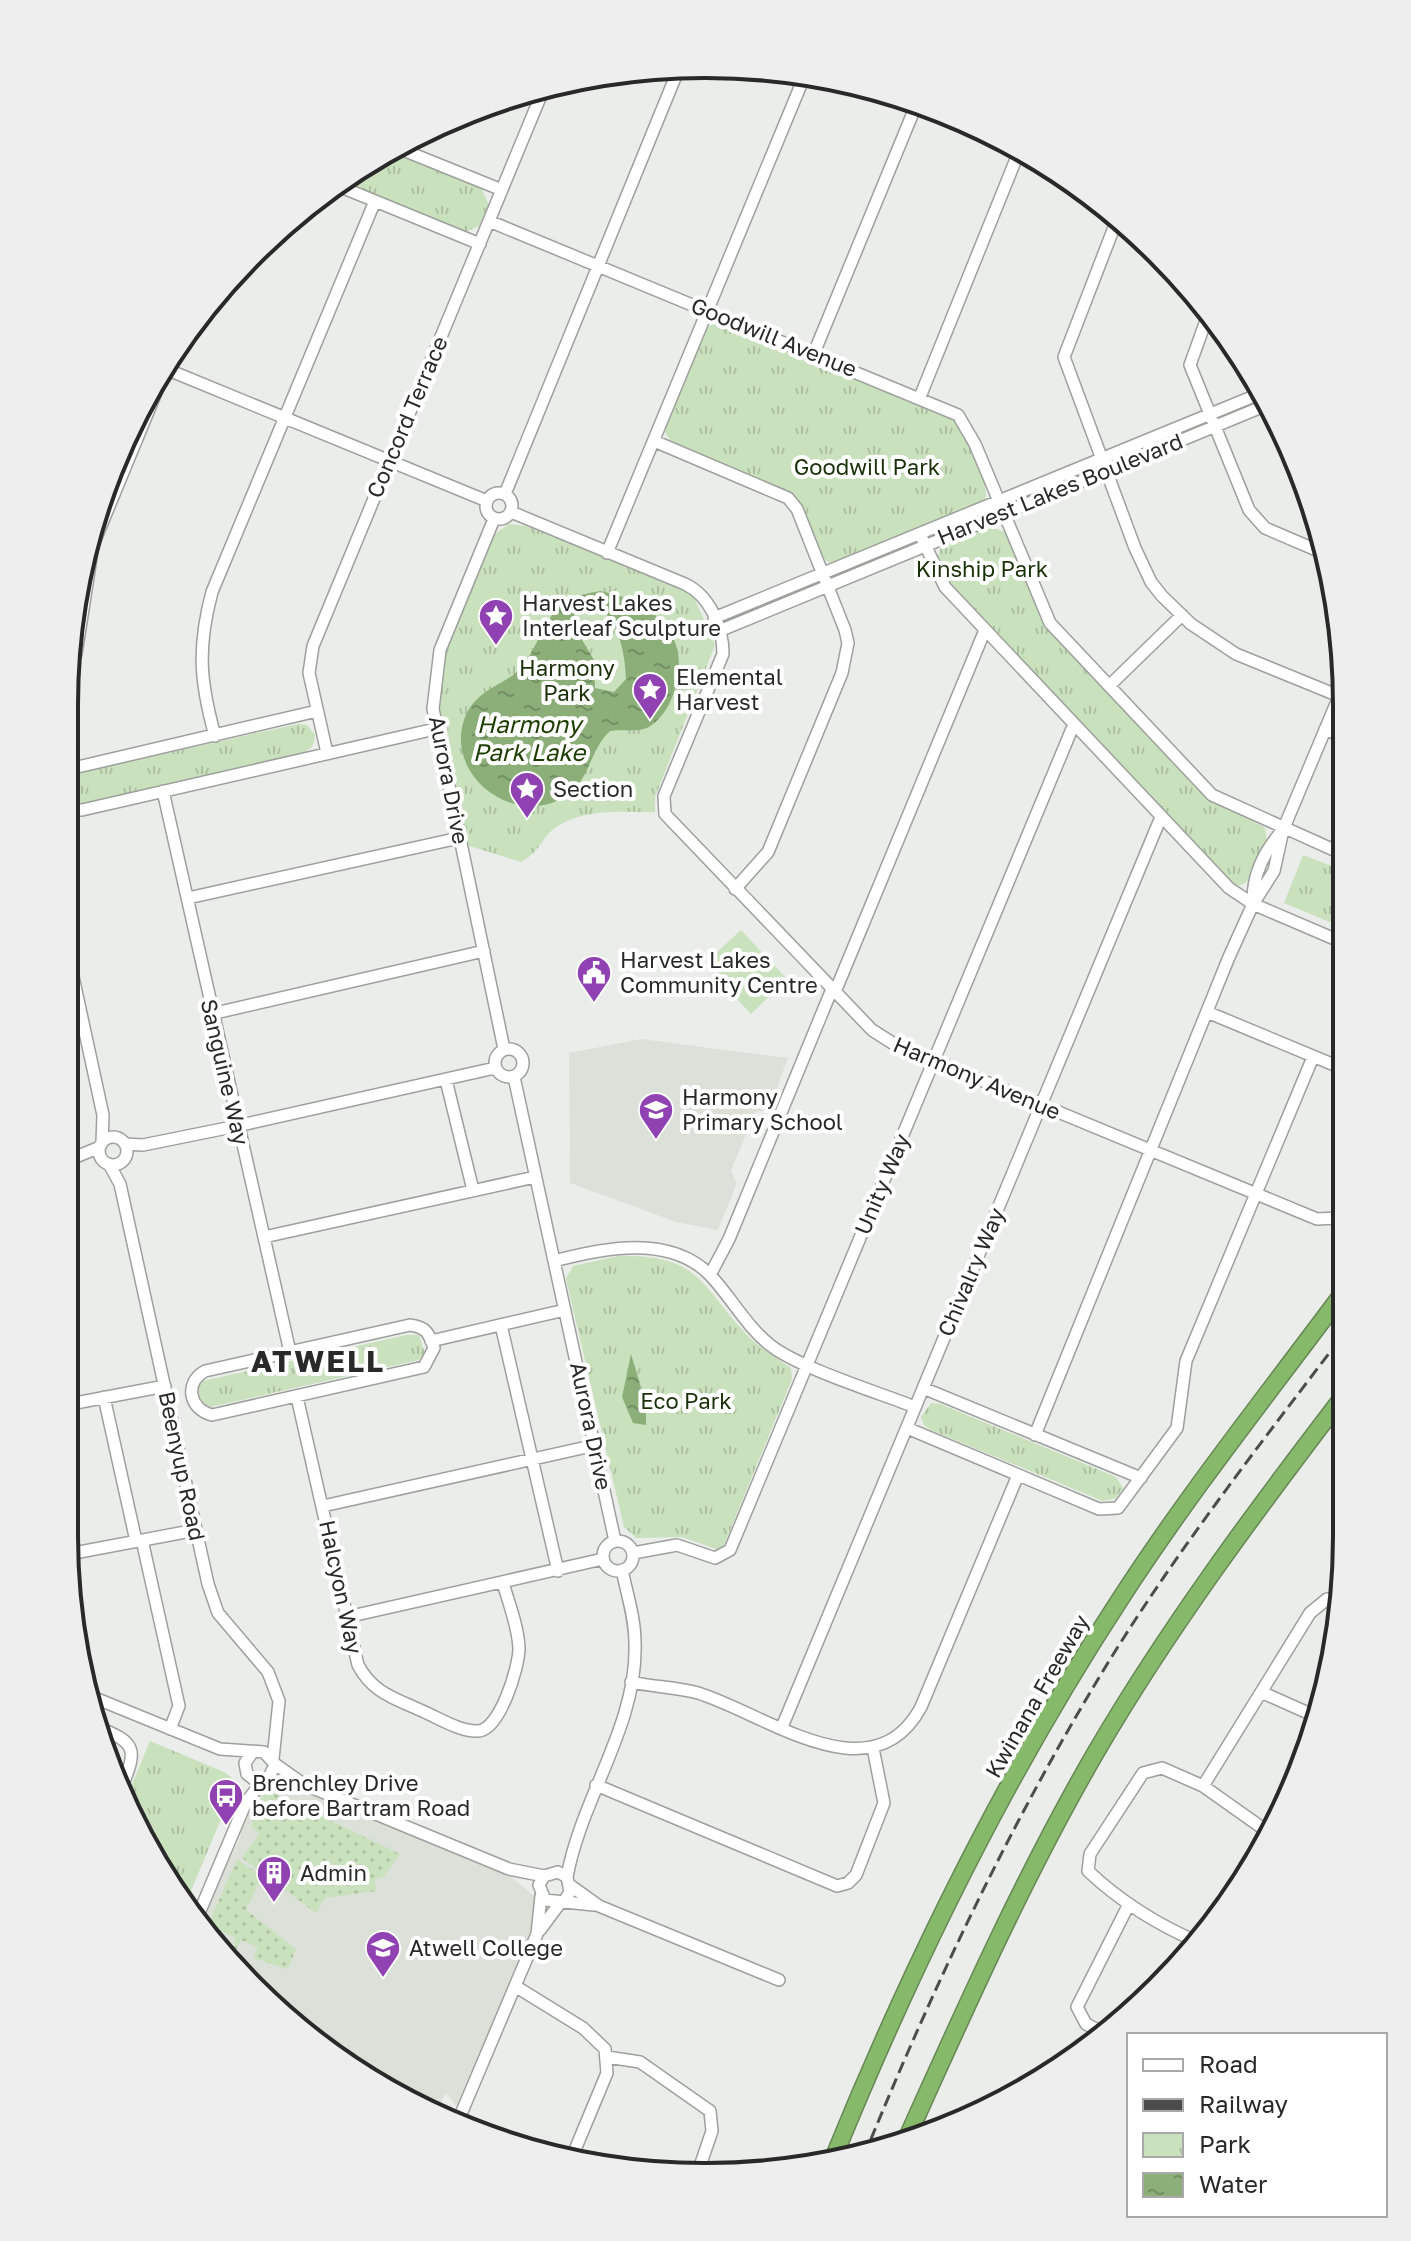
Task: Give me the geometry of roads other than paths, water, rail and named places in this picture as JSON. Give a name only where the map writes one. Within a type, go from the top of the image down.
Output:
[{"type":"highway","name":"Kwinana Freeway","points":[[837,2149],[904,1991],[953,1887],[1039,1732],[1119,1601],[1189,1499],[1333,1306]]},
{"type":"highway","points":[[911,2128],[1009,1919],[1095,1753],[1172,1630],[1333,1410]]},
{"type":"street","points":[[505,494],[675,79]]},
{"type":"street","points":[[607,553],[801,85]]},
{"type":"street","name":"Concord Terrace","points":[[327,753],[309,673],[313,646],[539,100]]},
{"type":"street","points":[[814,353],[913,113]]},
{"type":"street","points":[[410,152],[502,190]]},
{"type":"street","points":[[920,397],[1016,160]]},
{"type":"street","points":[[349,190],[480,244]]},
{"type":"street","points":[[215,736],[202,688],[199,661],[206,612],[375,201]]},
{"type":"street","name":"Goodwill Avenue","points":[[489,221],[949,409],[966,424],[1044,613],[1212,795],[1333,850]]},
{"type":"street","points":[[1113,229],[1064,357],[1103,465],[1151,582],[1182,615],[1236,654],[1333,693]]},
{"type":"street","points":[[1204,326],[1190,365],[1255,520],[1265,528],[1313,549]]},
{"type":"street","points":[[175,371],[487,501]]},
{"type":"street","name":"Harvest Lakes Boulevard","points":[[714,618],[825,579],[1211,420],[1252,398]]},
{"type":"street","name":"Harvest Lakes Boulevard","points":[[1211,420],[1257,407]]},
{"type":"street","points":[[654,441],[788,498],[797,509],[848,643],[842,673],[768,852],[735,889]]},
{"type":"street","points":[[494,493],[505,494],[512,502],[511,512],[504,519],[494,519],[486,511],[487,501],[494,493]]},
{"type":"street","name":"Harmony Avenue","points":[[511,512],[695,589],[707,601],[723,644],[720,663],[664,796],[664,806],[677,829],[881,1037],[1317,1219],[1333,1218]]},
{"type":"street","name":"Aurora Drive","points":[[494,519],[440,650],[435,677],[435,729],[504,1049]]},
{"type":"street","points":[[922,539],[945,587],[1229,888],[1253,904],[1333,938]]},
{"type":"street","name":"Harvest Lakes Boulevard","points":[[719,631],[825,579]]},
{"type":"street","points":[[1109,686],[1182,615]]},
{"type":"street","points":[[710,1275],[729,1239],[985,630]]},
{"type":"street","points":[[1035,1435],[1207,1012],[1253,904],[1274,871],[1283,830],[1333,710]]},
{"type":"street","points":[[78,767],[317,711]]},
{"type":"street","name":"Unity Way","points":[[633,1553],[677,1545],[715,1558],[728,1553],[1074,724]]},
{"type":"street","points":[[78,810],[435,729]]},
{"type":"street","points":[[1325,729],[1333,733]]},
{"type":"street","name":"Sanguine Way","points":[[163,791],[211,1014],[290,1352]]},
{"type":"street","name":"Chivalry Way","points":[[782,1727],[1161,817]]},
{"type":"street","points":[[188,898],[459,838]]},
{"type":"street","points":[[211,1014],[484,951]]},
{"type":"street","points":[[1207,1012],[1333,1065]]},
{"type":"street","name":"Beenyup Road","points":[[78,1013],[103,1115],[117,1154],[120,1184],[196,1530],[218,1613],[268,1672],[279,1701],[274,1762],[265,1781],[246,1802]]},
{"type":"street","points":[[504,1049],[516,1051],[523,1060],[521,1072],[514,1077],[501,1075],[495,1068],[495,1059],[504,1049]]},
{"type":"street","points":[[907,1428],[1108,1510],[1118,1508],[1177,1428],[1186,1361],[1313,1057]]},
{"type":"street","points":[[78,1158],[117,1154],[143,1145],[495,1068]]},
{"type":"street","name":"Aurora Drive","points":[[514,1077],[615,1541]]},
{"type":"street","points":[[446,1080],[473,1190]]},
{"type":"street","name":"Beenyup Road","points":[[103,1115],[101,1145],[117,1154]]},
{"type":"street","points":[[83,1157],[109,1138],[117,1154]]},
{"type":"street","points":[[264,1237],[535,1177]]},
{"type":"street","points":[[554,1261],[592,1251],[641,1248],[677,1255],[695,1263],[710,1275],[771,1346],[915,1407]]},
{"type":"street","points":[[431,1341],[565,1310]]},
{"type":"street","points":[[410,1325],[421,1326],[431,1341],[431,1358],[424,1367],[212,1415],[200,1412],[192,1401],[191,1388],[196,1376],[205,1371],[290,1352],[410,1325]]},
{"type":"street","points":[[501,1325],[558,1571]]},
{"type":"street","points":[[78,1402],[165,1386]]},
{"type":"street","points":[[923,1388],[1141,1478]]},
{"type":"street","points":[[104,1397],[179,1706],[170,1729]]},
{"type":"street","name":"Halcyon Way","points":[[297,1397],[358,1665],[367,1682],[382,1693],[479,1731],[498,1717],[519,1651],[503,1583]]},
{"type":"street","points":[[323,1506],[596,1445]]},
{"type":"street","points":[[631,1682],[699,1693],[825,1745],[848,1750],[873,1748],[895,1740],[913,1723],[921,1707],[1018,1475]]},
{"type":"street","points":[[78,1552],[196,1530]]},
{"type":"street","points":[[615,1541],[625,1542],[633,1553],[630,1566],[622,1570],[608,1567],[603,1559],[607,1545],[615,1541]]},
{"type":"street","points":[[347,1617],[603,1559]]},
{"type":"street","points":[[537,1934],[540,1893],[549,1874],[573,1842],[620,1724],[631,1682],[634,1628],[622,1570]]},
{"type":"street","points":[[1203,1786],[1310,1613],[1330,1599]]},
{"type":"street","points":[[1261,1692],[1307,1713]]},
{"type":"street","points":[[100,1700],[220,1749],[255,1752],[303,1784],[509,1869],[549,1874],[569,1882],[599,1906]]},
{"type":"street","points":[[201,1908],[246,1802],[246,1771],[255,1752],[275,1730]]},
{"type":"street","points":[[109,1732],[122,1737],[131,1746],[134,1758],[126,1777]]},
{"type":"street","points":[[596,1785],[837,1886],[848,1883],[856,1875],[884,1803],[873,1748]]},
{"type":"street","points":[[220,1749],[246,1771],[265,1781],[303,1784]]},
{"type":"street","points":[[1187,1936],[1129,1904],[1088,1871],[1090,1854],[1143,1773],[1162,1768],[1203,1786],[1261,1827]]},
{"type":"street","points":[[461,2113],[537,1934],[562,1901],[569,1882],[573,1842]]},
{"type":"street","points":[[509,1869],[549,1902],[599,1906],[779,1980]]},
{"type":"street","points":[[1093,2028],[1078,2016],[1077,2007],[1129,1904]]},
{"type":"street","points":[[515,1986],[594,2037],[601,2043],[607,2057],[607,2073],[575,2149]]},
{"type":"street","points":[[607,2057],[640,2062],[710,2111],[712,2131],[701,2163]]},
{"type":"water","name":"Harmony Park Lake","points":[[600,591],[619,596],[652,612],[665,624],[674,638],[678,655],[673,695],[663,714],[647,728],[610,731],[581,781],[567,795],[547,804],[527,806],[507,802],[475,778],[465,761],[461,741],[464,720],[476,700],[525,663],[551,616],[582,595]],"holes":[[[590,601],[600,607],[613,624],[624,657],[626,679],[614,692],[595,688],[594,660],[575,628],[574,612]]]},
{"type":"water","points":[[631,1354],[646,1404],[646,1425],[633,1423],[622,1397]]},
{"type":"railway","points":[[870,2141],[975,1906],[1071,1725],[1133,1623],[1191,1539],[1333,1348]]},
{"type":"place","name":"Harvest Lakes Interleaf Sculpture","points":[[496,647]]},
{"type":"place","name":"Elemental Harvest","points":[[650,721]]},
{"type":"place","name":"Section","points":[[527,820]]},
{"type":"place","name":"Harvest Lakes Community Centre","points":[[594,1004]]},
{"type":"place","name":"Harmony Primary School","points":[[656,1141]]},
{"type":"place","name":"Brenchley Drive before Bartram Road","points":[[226,1827]]},
{"type":"place","name":"Admin","points":[[274,1904]]},
{"type":"place","name":"Atwell College","points":[[383,1979]]},
{"type":"district","name":"ATWELL","points":[[318,1362]]},
{"type":"park label","name":"Goodwill Park","points":[[867,467]]},
{"type":"park label","name":"Kinship Park","points":[[982,569]]},
{"type":"park label","name":"Harmony Park","points":[[567,680]]},
{"type":"park label","name":"Eco Park","points":[[686,1401]]}]
